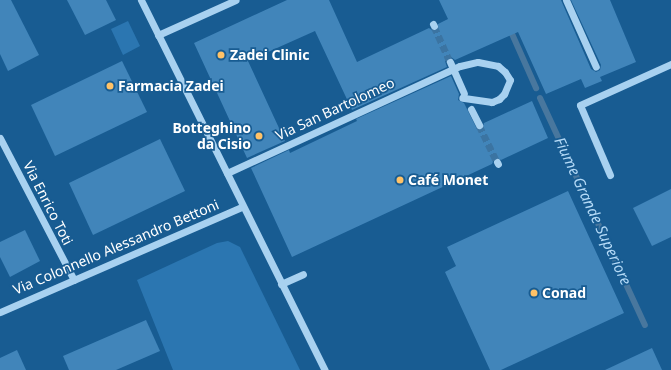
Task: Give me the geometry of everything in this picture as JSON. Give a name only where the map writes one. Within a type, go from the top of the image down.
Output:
[{"type":"street","points":[[141,0],[227,173],[242,207],[325,370]]},
{"type":"street","points":[[158,36],[236,0]]},
{"type":"street","points":[[566,0],[596,67]]},
{"type":"street","name":"Via San Bartolomeo","points":[[227,173],[318,128],[452,66],[478,62],[498,66],[505,72],[510,80],[504,94],[499,99],[492,102],[463,96],[452,66]]},
{"type":"street","points":[[610,175],[580,105],[671,64]]},
{"type":"street","points":[[471,109],[479,125]]},
{"type":"street","name":"Via Enrico Toti","points":[[0,138],[74,280]]},
{"type":"street","name":"Via Colonnello Alessandro Bettoni","points":[[0,312],[242,207]]},
{"type":"street","points":[[281,284],[303,274]]},
{"type":"shaded area","points":[[128,21],[140,46],[123,55],[111,29]]},
{"type":"shaded area","points":[[228,241],[240,247],[300,370],[173,370],[137,280],[217,243]]},
{"type":"building","points":[[0,0],[11,0],[39,55],[8,71],[0,54]]},
{"type":"building","points":[[67,0],[106,0],[116,20],[85,35]]},
{"type":"building","points":[[287,0],[329,0],[357,62],[429,28],[433,31],[437,30],[438,24],[448,19],[439,0],[561,0],[591,69],[596,72],[600,70],[601,65],[571,0],[610,0],[636,62],[600,77],[602,81],[585,88],[581,79],[546,94],[518,32],[455,60],[451,57],[448,58],[445,61],[447,67],[352,110],[315,31],[248,61],[285,141],[247,158],[194,43]]},
{"type":"building","points":[[122,61],[147,112],[55,156],[31,105]]},
{"type":"building","points":[[451,76],[459,94],[458,100],[464,103],[477,129],[482,129],[484,123],[532,101],[548,138],[501,160],[495,157],[492,164],[292,257],[251,168],[289,150],[290,153],[357,121],[356,119]]},
{"type":"building","points":[[160,139],[185,191],[93,235],[69,183]]},
{"type":"building","points":[[671,189],[671,237],[652,246],[633,208]]},
{"type":"building","name":"Conad","points":[[568,191],[624,313],[501,370],[490,370],[445,272],[456,266],[447,247]]},
{"type":"building","points":[[25,230],[40,261],[10,277],[0,257],[0,242]]},
{"type":"building","points":[[146,320],[160,351],[116,370],[69,370],[63,356]]},
{"type":"building","points":[[652,348],[662,370],[605,370]]},
{"type":"building","points":[[17,350],[26,370],[0,370],[0,358]]},
{"type":"waterway","name":"Fiume Grande Superiore","points":[[509,27],[536,88]]},
{"type":"waterway","name":"Fiume Grande Superiore","points":[[540,98],[645,325]]},
{"type":"tunnel","points":[[434,26],[450,62]]},
{"type":"tunnel","points":[[479,125],[497,162]]},
{"type":"place","name":"Zadei Clinic","points":[[221,55]]},
{"type":"place","name":"Farmacia Zadei","points":[[110,86]]},
{"type":"place","name":"Botteghino da Cisio","points":[[259,136]]},
{"type":"place","name":"Café Monet","points":[[400,180]]},
{"type":"place","name":"Conad","points":[[534,293]]}]
